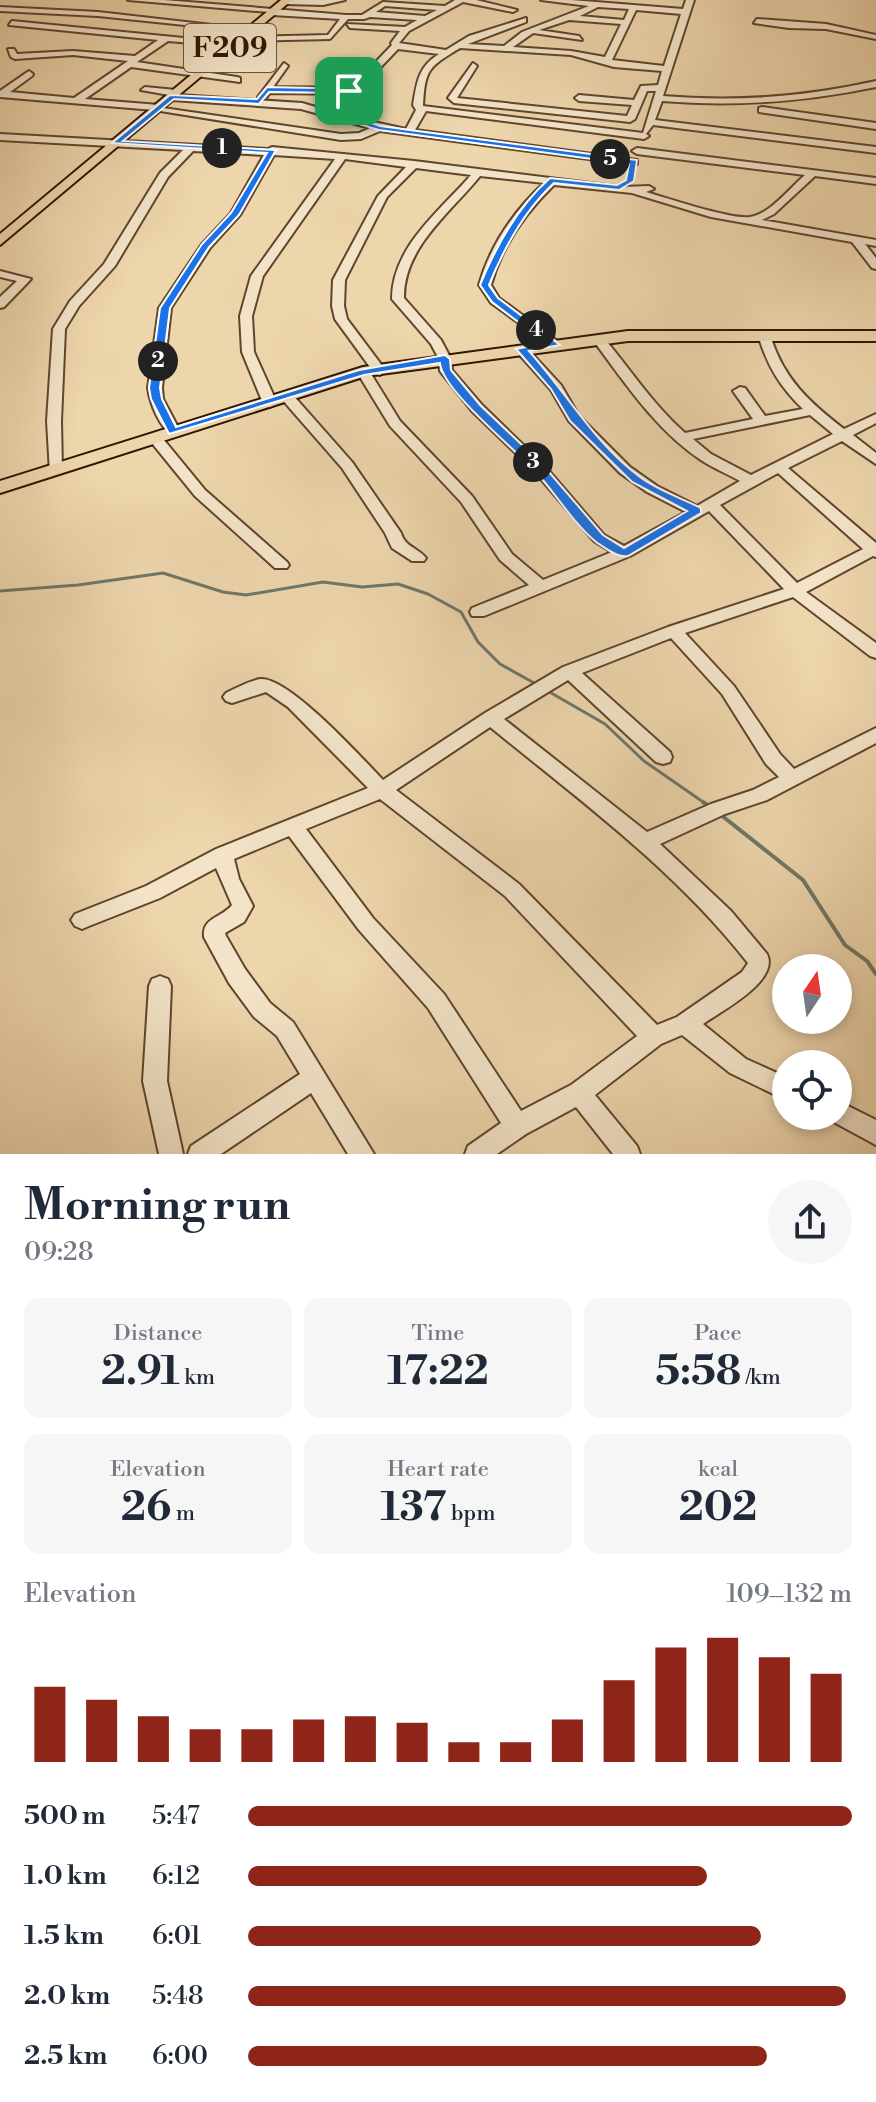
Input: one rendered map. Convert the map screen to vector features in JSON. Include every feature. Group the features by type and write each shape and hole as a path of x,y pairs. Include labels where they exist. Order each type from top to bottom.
{"main road":[{"name":"F209","path":"0,241 280,6"},
{"path":"0,487 371,372 445,359 628,336 876,336"}],"street":[{"path":"132,0 280,6 341,0"},
{"path":"545,0 685,12"},
{"path":"621,189 638,176 644,136 662,93 690,0"},
{"path":"425,1 513,10"},
{"path":"398,46 395,43 403,32 457,3"},
{"path":"12,23 165,39 237,42 333,36 341,24 383,4 457,3"},
{"path":"506,49 516,38 597,4"},
{"path":"280,6 341,24 403,32"},
{"path":"607,61 634,7"},
{"path":"0,9 98,14 252,30"},
{"path":"367,13 436,13"},
{"path":"367,13 424,18"},
{"path":"367,13 415,24"},
{"path":"75,28 98,14"},
{"path":"568,18 624,22"},
{"path":"421,110 418,105 423,74 429,64 472,38 523,20"},
{"path":"757,21 807,28 821,26 855,36 876,37"},
{"path":"766,26 808,36"},
{"path":"41,39 60,27"},
{"path":"534,31 579,38"},
{"path":"88,48 110,33"},
{"path":"77,100 165,39"},
{"path":"845,40 876,44"},
{"path":"398,46 447,53"},
{"path":"349,120 373,70 398,46"},
{"path":"460,46 571,53 614,64 669,69"},
{"path":"11,51 15,57 29,58 73,53 237,80"},
{"path":"259,102 284,66"},
{"path":"473,66 452,98 454,100 625,119 632,118 633,103"},
{"path":"330,67 373,70"},
{"path":"1,94 29,74"},
{"path":"768,107 876,84"},
{"path":"559,108 609,113 620,111 633,103 646,87 662,93 725,104 768,107 876,126"},
{"path":"145,90 302,106 379,128 638,176 813,173 876,181"},
{"path":"267,90 363,91"},
{"path":"1,94 159,109 341,137 361,136 379,128"},
{"path":"41,113 53,98"},
{"path":"579,98 633,103"},
{"path":"409,132 421,110"},
{"path":"421,110 644,136"},
{"path":"650,122 876,150"},
{"path":"0,137 272,150 553,180 621,189 751,221 876,243"},
{"path":"55,470 59,329 74,304 109,266 164,175 191,147"},
{"path":"173,431 156,399 155,388 165,308 206,246 235,215 272,150"},
{"path":"270,403 257,377 246,340 246,316 257,276 342,156"},
{"path":"414,164 383,196 339,280 337,292 341,319 395,423 467,499 506,557 540,586"},
{"path":"478,172 416,241 396,291 398,299 427,329 445,359 446,371 477,408 539,468 599,538 624,553"},
{"path":"751,221 770,212 813,173"},
{"path":"638,176 662,199"},
{"path":"638,176 676,203"},
{"path":"553,180 538,193 498,252 485,285 495,300 555,345"},
{"path":"856,240 876,266"},
{"path":"0,274 25,279 0,304"},
{"path":"765,338 776,368 811,411 876,460"},
{"path":"599,340 625,371 641,397 684,437 706,457 751,481"},
{"path":"521,349 556,388 574,418 625,470 652,489 704,507 795,591 876,652"},
{"path":"740,391 762,422"},
{"path":"287,397 347,465 393,533 397,545 418,558"},
{"path":"684,437 811,411"},
{"path":"478,612 624,553 751,481 876,418"},
{"path":"154,437 200,493 281,565"},
{"path":"82,920 153,892 223,855 382,790 569,671 674,631 795,591 875,550 779,467"},
{"path":"674,631 728,690 773,759 792,778"},
{"path":"569,671 663,757"},
{"path":"232,697 262,685 278,691 382,790 512,890 653,1037"},
{"path":"477,1154 517,1126 579,1093 653,1037 685,1024 750,979 758,969 759,961 724,917 645,842 491,718"},
{"path":"645,842 712,811 760,795 876,735"},
{"path":"293,826 366,924 436,1001 517,1126"},
{"path":"223,855 229,879 243,906 237,916 214,929 215,937 237,976 262,1010 285,1029 362,1154"},
{"path":"160,986 155,1081 171,1154"},
{"path":"685,1024 738,1066 772,1082"},
{"path":"200,1154 314,1078"},
{"path":"579,1093 628,1154"},
{"path":"852,1120 876,1133"}],"waterway":[{"path":"0,591 78,585 163,573 223,592 246,595 323,582 362,587 398,584 428,594 461,612 478,642 500,664 536,684"},
{"path":"546,690 605,724 644,761 706,804"},
{"path":"721,815 803,880 845,945 867,961 876,974"}],"route":[{"path":"267,90 349,91 363,91 349,120 379,128 634,162 630,181 619,187 553,180 524,211 492,263 485,285 495,300 555,345 521,349 556,388 574,418 636,479 696,511 624,553 599,538 539,468 477,408 446,371 443,364 445,359 363,372 173,431 156,399 155,388 165,308 206,246 235,215 272,150 116,143 172,97 259,102 267,90"}]}
